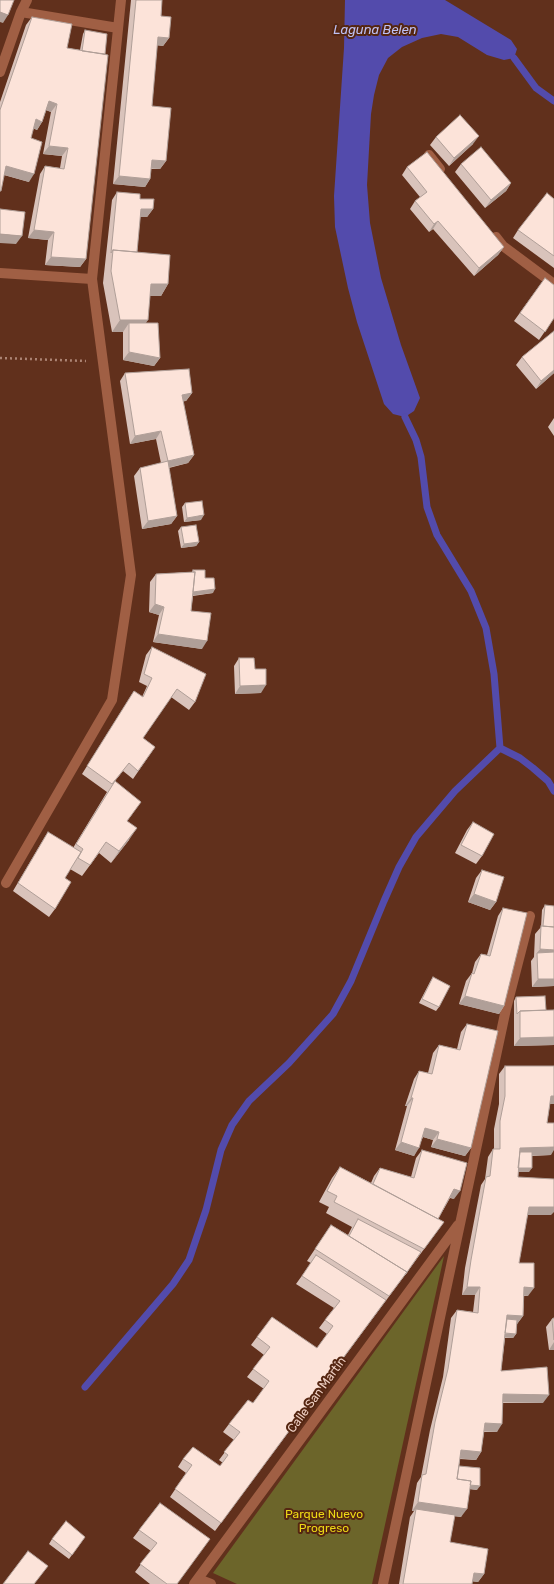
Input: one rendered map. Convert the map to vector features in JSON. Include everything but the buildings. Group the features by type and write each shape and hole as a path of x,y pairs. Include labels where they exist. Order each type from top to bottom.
{"street":[{"path":"0,72 21,12 27,0"},
{"path":"6,883 112,700 132,575 92,279 121,0"},
{"path":"21,12 118,28"},
{"path":"429,155 449,179"},
{"path":"488,228 503,246 554,284"},
{"path":"0,274 92,279"},
{"path":"383,1584 506,1009 530,916"},
{"name":"Calle San Martín","path":"196,1581 460,1222"},
{"path":"196,1581 211,1584"}],"path":[{"path":"0,358 103,362"}],"green space":[{"name":"Parque Nuevo Progreso","path":"444,1256 372,1584 237,1584 213,1573"}],"water":[{"name":"Laguna Belen","path":"345,0 445,0 511,40 517,49 514,58 504,60 487,55 458,37 441,34 422,38 402,47 388,58 379,75 371,114 367,185 370,223 381,278 401,345 420,398 414,411 405,417 393,414 384,404 357,322 335,227 334,196 344,48"}],"waterway":[{"path":"514,58 536,88 554,101"},
{"path":"85,1387 173,1284 189,1260 206,1210 221,1150 232,1125 249,1101 289,1063 333,1014 351,981 399,867 416,837 455,791 500,748 494,674 486,628 471,591 437,535 427,507 421,457 416,440 405,417"},
{"path":"500,748 520,758 533,768 548,781 554,791"}]}
